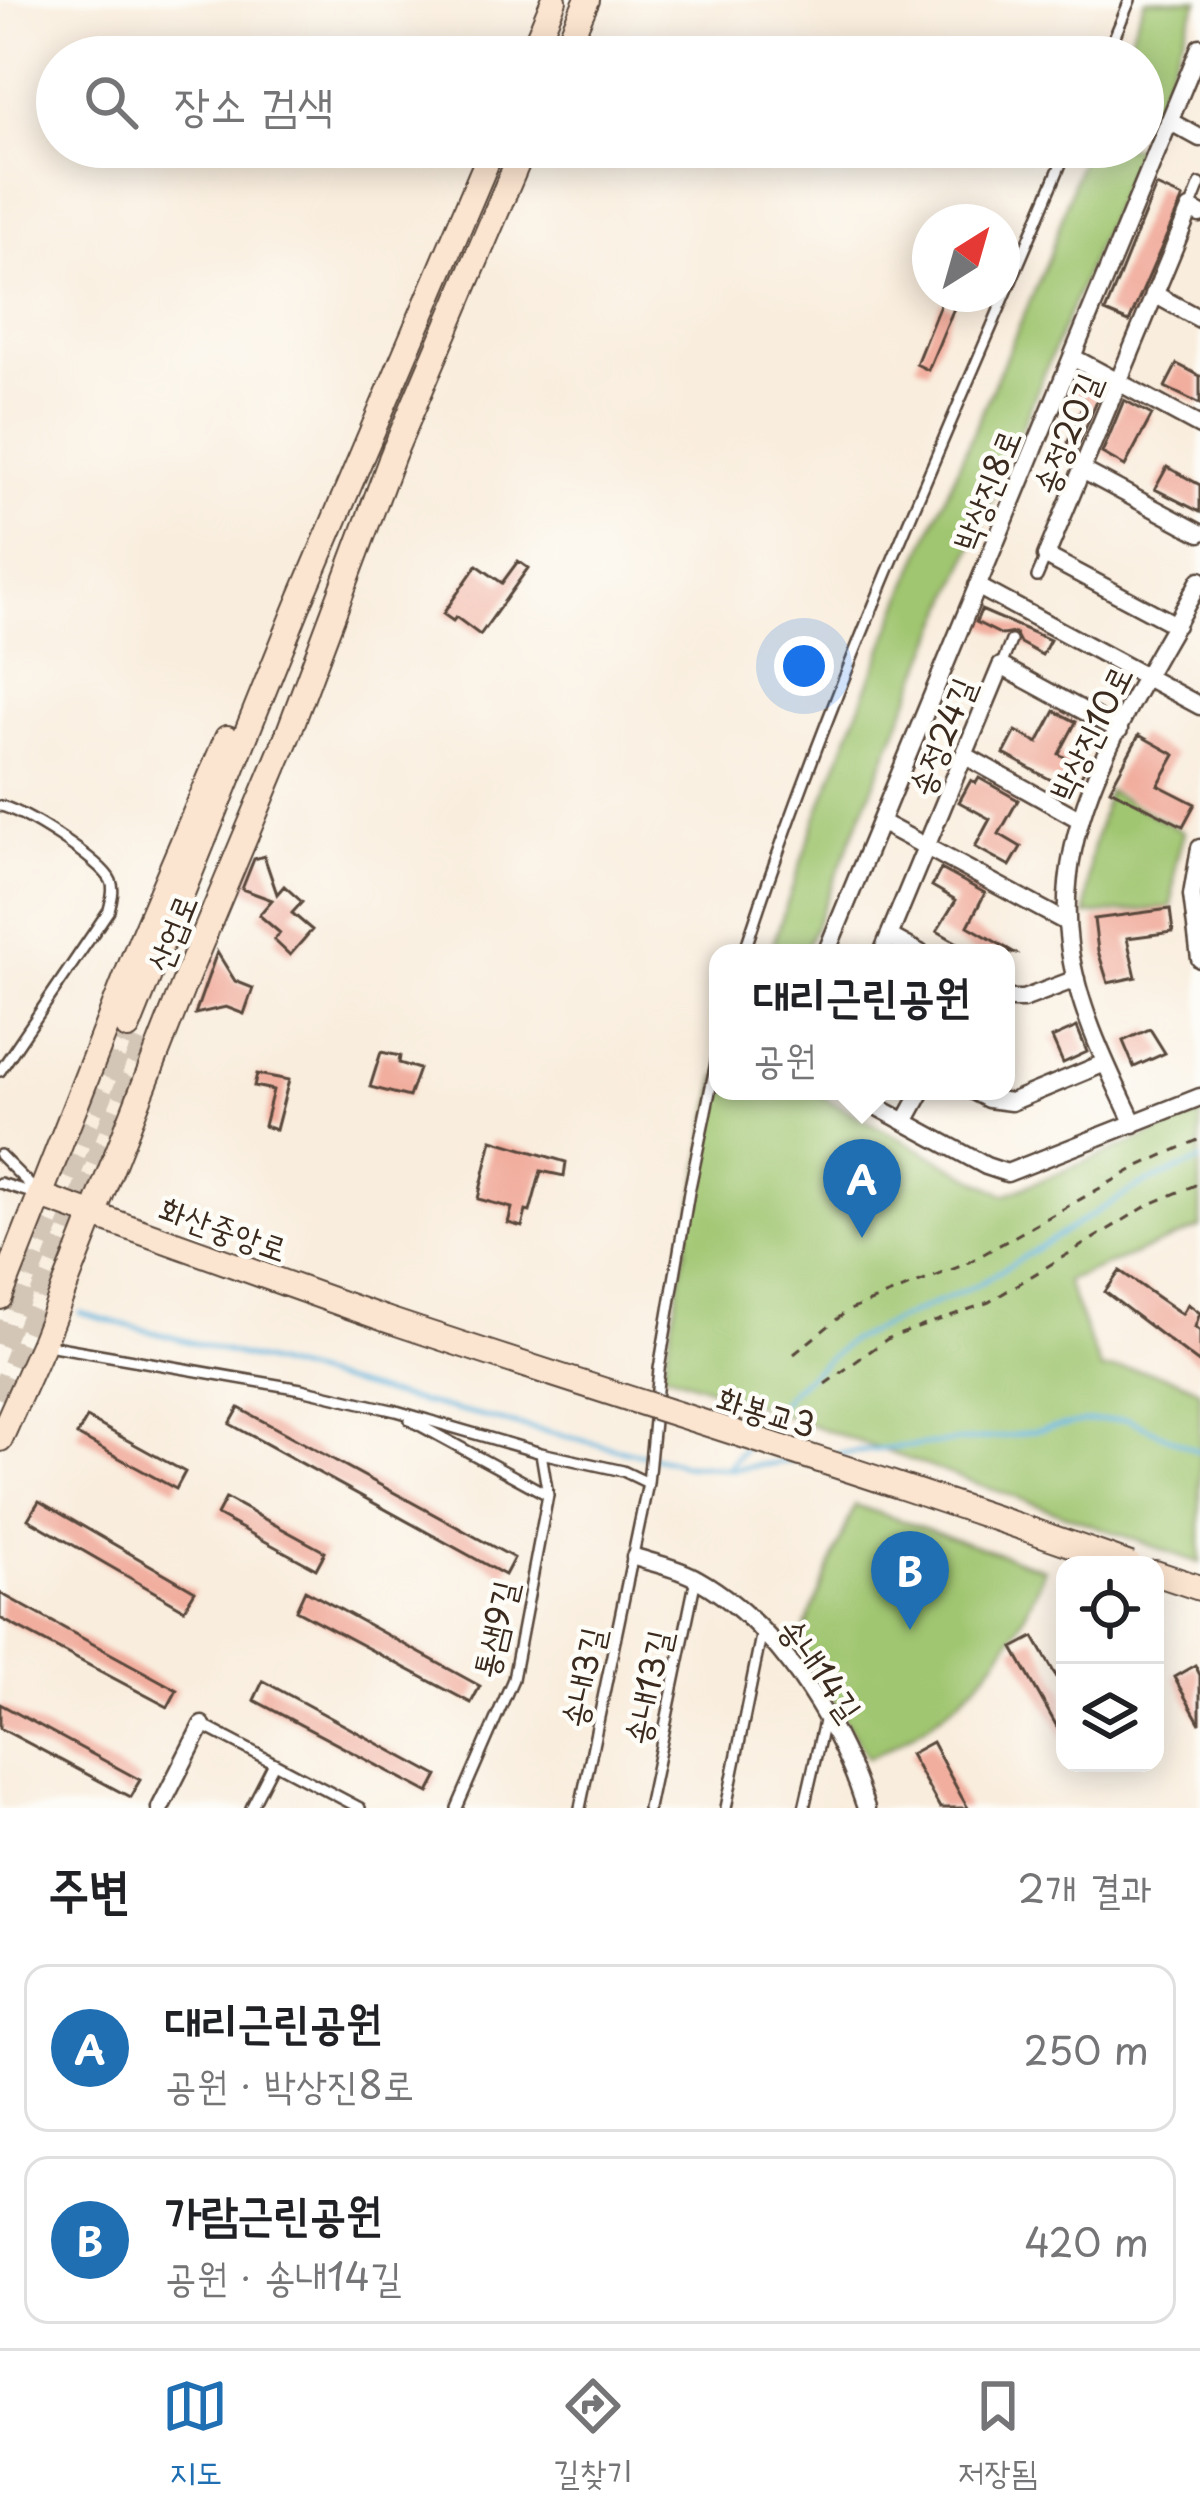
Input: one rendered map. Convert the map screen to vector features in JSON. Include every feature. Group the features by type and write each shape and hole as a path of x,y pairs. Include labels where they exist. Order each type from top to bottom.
{"main road":[{"path":"539,36 554,0"},
{"path":"571,36 586,0"},
{"name":"산업로","path":"484,168 370,438 138,1032 515,168"},
{"name":"산업로","path":"0,1297 188,827 271,641 370,438"},
{"name":"산업로","path":"0,1439 287,737 395,448"},
{"name":"화산중앙로","path":"40,1196 385,1319"},
{"name":"화봉교3","path":"385,1319 734,1435 919,1490 1105,1556"},
{"path":"1164,1577 1200,1588"}],"street":[{"name":"박상진8로","path":"1164,134 1200,47"},
{"path":"1169,122 1200,138"},
{"name":"박상진8로","path":"830,944 1150,168"},
{"name":"송정20길","path":"1046,556 1154,294 1195,212"},
{"path":"1154,294 1200,319"},
{"path":"1072,357 1200,426"},
{"path":"1082,470 1200,533"},
{"path":"1046,556 1176,626"},
{"name":"박상진10로","path":"1134,1124 1105,1063 1076,979 1066,922 1069,875 1079,818 1119,730 1200,580"},
{"path":"977,586 1200,706"},
{"name":"송정24길","path":"886,944 1001,666 1119,730"},
{"path":"964,755 1079,818"},
{"path":"880,822 1066,922"},
{"path":"1200,848 1192,895 1200,959"},
{"path":"1015,999 1076,979"},
{"path":"996,1100 1011,1102 1105,1063"},
{"path":"865,1100 1007,1173 1200,1097"},
{"path":"905,1122 917,1100"},
{"name":"송내14길","path":"635,1558 696,1578 762,1630 786,1657 825,1717 856,1776 866,1808"},
{"path":"160,1808 202,1725"}],"lane":[{"path":"1115,36 1130,0"},
{"path":"747,944 847,677 1059,168"},
{"path":"1195,212 1200,184"},
{"path":"1037,577 1046,556"},
{"path":"1001,666 1011,641"},
{"path":"0,806 19,810 97,866 111,880 113,896 109,910 0,1071"},
{"name":"송내3길","path":"580,1808 635,1558 653,1448 659,1369 709,1099"},
{"path":"0,1155 40,1196"},
{"path":"0,1184 40,1196"},
{"path":"42,1345 301,1389 394,1410 541,1453 623,1471 648,1483"},
{"path":"394,1410 548,1495"},
{"name":"통샘9길","path":"457,1808 513,1679 548,1495 541,1453"},
{"name":"송내13길","path":"648,1808 696,1578"},
{"path":"726,1808 762,1630"},
{"path":"804,1808 825,1717"},
{"path":"202,1725 360,1808"},
{"path":"251,1808 274,1762"}],"path":[{"path":"794,1354 823,1327 859,1304 966,1264 1139,1166 1200,1139"},
{"path":"825,1384 887,1339 1003,1295 1150,1204 1200,1183"}],"green space":[{"path":"1145,0 1198,0 1164,83 1164,36 1130,36"},
{"path":"1078,168 1129,168 808,944 773,944 818,813 914,569 1049,257"},
{"path":"1108,791 1184,832 1172,907 1086,915 1090,858"},
{"path":"713,1100 828,1100 1005,1195 1200,1115 1200,1228 1066,1281 1101,1370 1152,1373 1200,1390 1200,1563 663,1372"},
{"path":"855,1505 1044,1569 1015,1632 976,1683 928,1724 868,1758 805,1655 803,1633"}],"building":[{"path":"1156,186 1183,198 1129,322 1105,312"},
{"path":"937,312 952,312 928,370 916,364"},
{"path":"1177,364 1200,376 1200,404 1165,387"},
{"path":"1078,375 1099,386 1100,393 1076,451 1066,447 1085,400 1071,394"},
{"path":"1124,400 1152,415 1125,466 1102,453"},
{"path":"1167,467 1200,485 1200,512 1155,489"},
{"path":"518,561 528,568 480,635 456,617 453,621 443,614 477,565 502,583"},
{"path":"981,610 1050,640 1042,655 1020,643 1015,633 1002,635 976,622"},
{"path":"1055,711 1076,722 1059,754 1085,769 1079,779 1068,773 1062,786 1004,754 1016,731 1038,743"},
{"path":"1139,735 1175,755 1158,785 1195,804 1183,826 1110,789"},
{"path":"979,778 1018,800 999,834 1021,847 1010,866 975,847 990,819 959,802 971,780 976,783"},
{"path":"264,856 277,894 284,886 302,902 292,913 312,930 290,955 274,940 280,933 259,915 272,900 242,889 254,859"},
{"path":"941,869 985,893 968,926 999,944 959,944 937,931 956,900 932,886"},
{"path":"1170,909 1173,932 1127,938 1136,977 1108,983 1094,919"},
{"path":"217,952 235,981 253,988 244,1014 226,1007 195,1014"},
{"path":"1077,1027 1087,1052 1063,1063 1052,1038"},
{"path":"1150,1029 1165,1053 1134,1067 1123,1041"},
{"path":"381,1052 400,1056 399,1063 419,1069 409,1097 370,1087"},
{"path":"257,1074 289,1080 276,1130 264,1126 273,1090 254,1086"},
{"path":"492,1140 566,1162 564,1176 541,1171 522,1227 508,1223 512,1208 478,1199"},
{"path":"1120,1271 1182,1314 1188,1304 1200,1313 1195,1327 1200,1331 1200,1364 1105,1292"},
{"path":"239,1408 514,1558 505,1575 230,1424"},
{"path":"87,1418 185,1472 176,1489 77,1435"},
{"path":"226,1498 325,1552 316,1569 217,1515"},
{"path":"39,1501 195,1591 184,1609 28,1519"},
{"path":"305,1590 480,1686 471,1703 296,1610"},
{"path":"0,1593 177,1690 168,1707 0,1618"},
{"path":"1034,1637 1056,1676 1056,1725 1013,1648"},
{"path":"1195,1665 1200,1675 1200,1724 1174,1677"},
{"path":"263,1681 438,1776 429,1793 254,1700"},
{"path":"0,1704 140,1780 130,1797 0,1728"},
{"path":"932,1742 968,1808 940,1808 910,1754"}],"waterway":[{"path":"759,1430 792,1390 849,1341 979,1284 1141,1185 1200,1161"},
{"path":"80,1313 387,1394 686,1465 733,1469 791,1461"},
{"path":"837,1454 1128,1419 1200,1452"},
{"path":"729,1467 744,1448"}],"tunnel":[{"path":"0,1345 128,1027"},
{"path":"0,1399 147,1036"}],"place":[{"name":"대리근린공원","path":"862,1238"},
{"name":"가람근린공원","path":"910,1630"}]}
